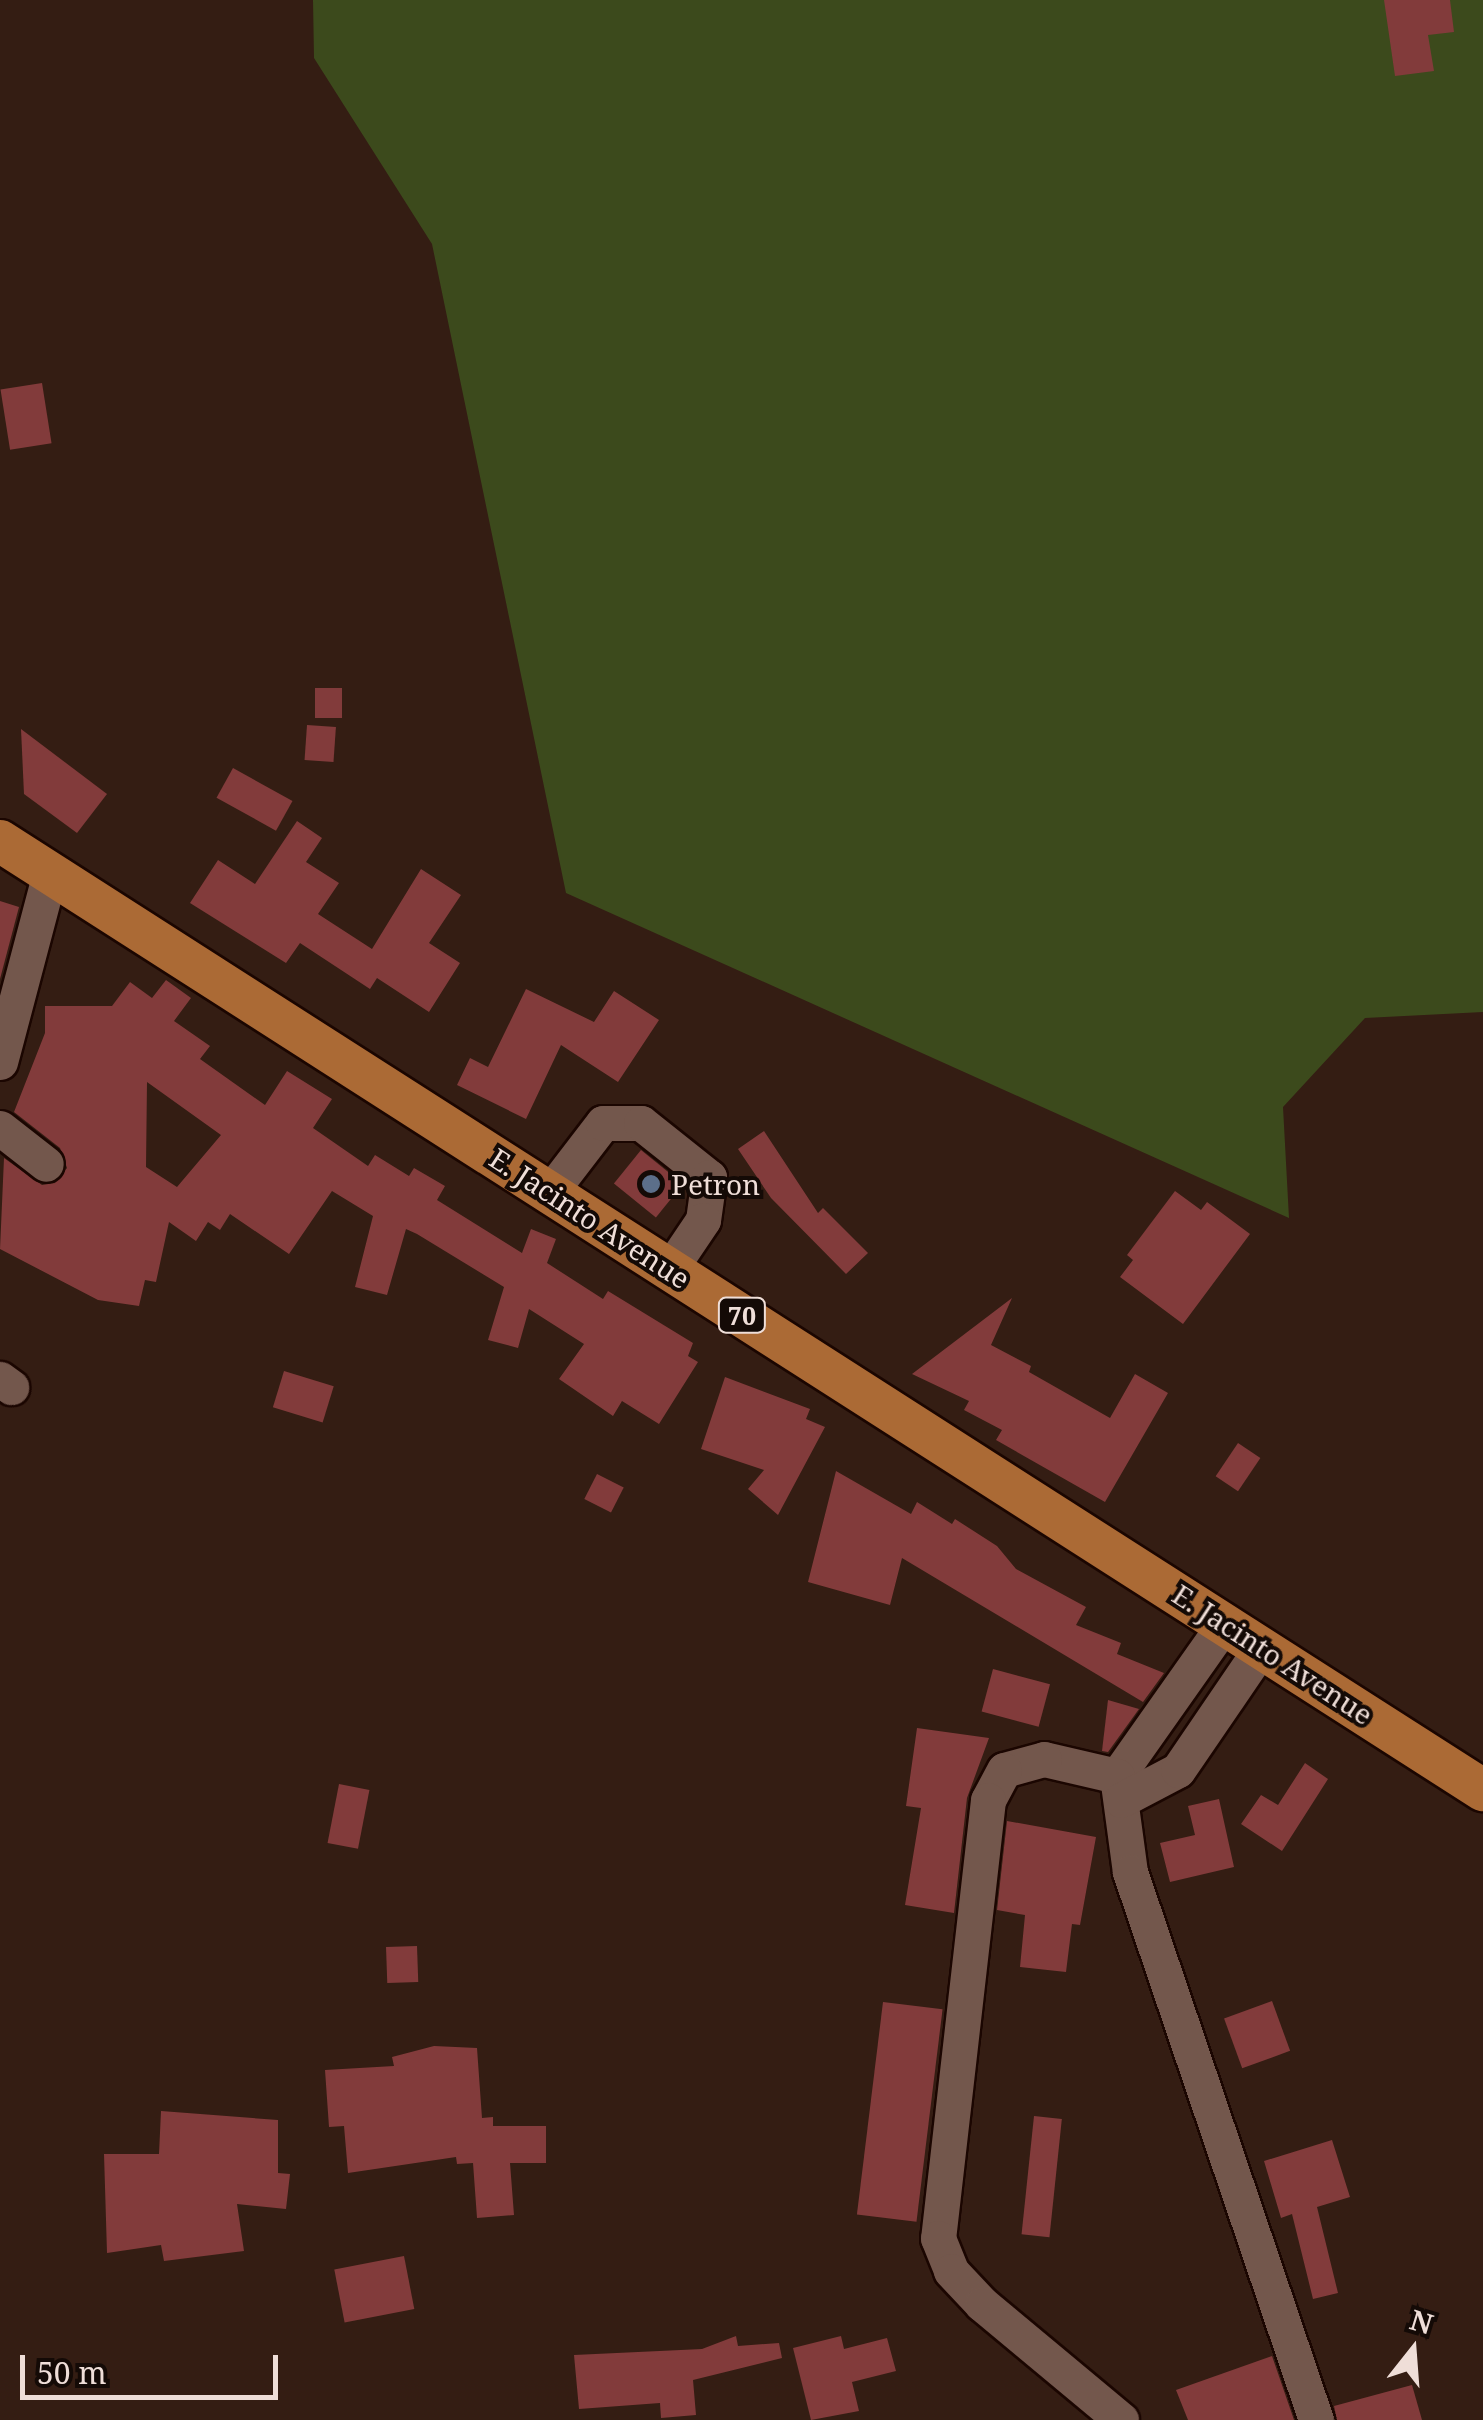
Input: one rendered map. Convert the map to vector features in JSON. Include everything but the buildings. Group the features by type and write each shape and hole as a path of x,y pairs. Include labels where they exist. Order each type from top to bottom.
{"main road":[{"name":"E. Jacinto Avenue","path":"0,841 1483,1790"}],"street":[{"path":"0,1062 50,873"},
{"path":"550,1192 603,1122 641,1124 709,1176 703,1220 670,1269"},
{"path":"0,1128 46,1164"},
{"path":"1224,1623 1119,1788 1130,1872 1316,2420"},
{"path":"1121,2420 982,2304 951,2271 938,2238 988,1800 1004,1770 1044,1760 1119,1788 1178,1770 1262,1647"}],"green space":[{"path":"313,0 1483,0 1483,1012 1365,1018 1283,1107 1289,1218 566,893 432,244 314,58"}],"place":[{"name":"Petron","path":"651,1184"}]}
